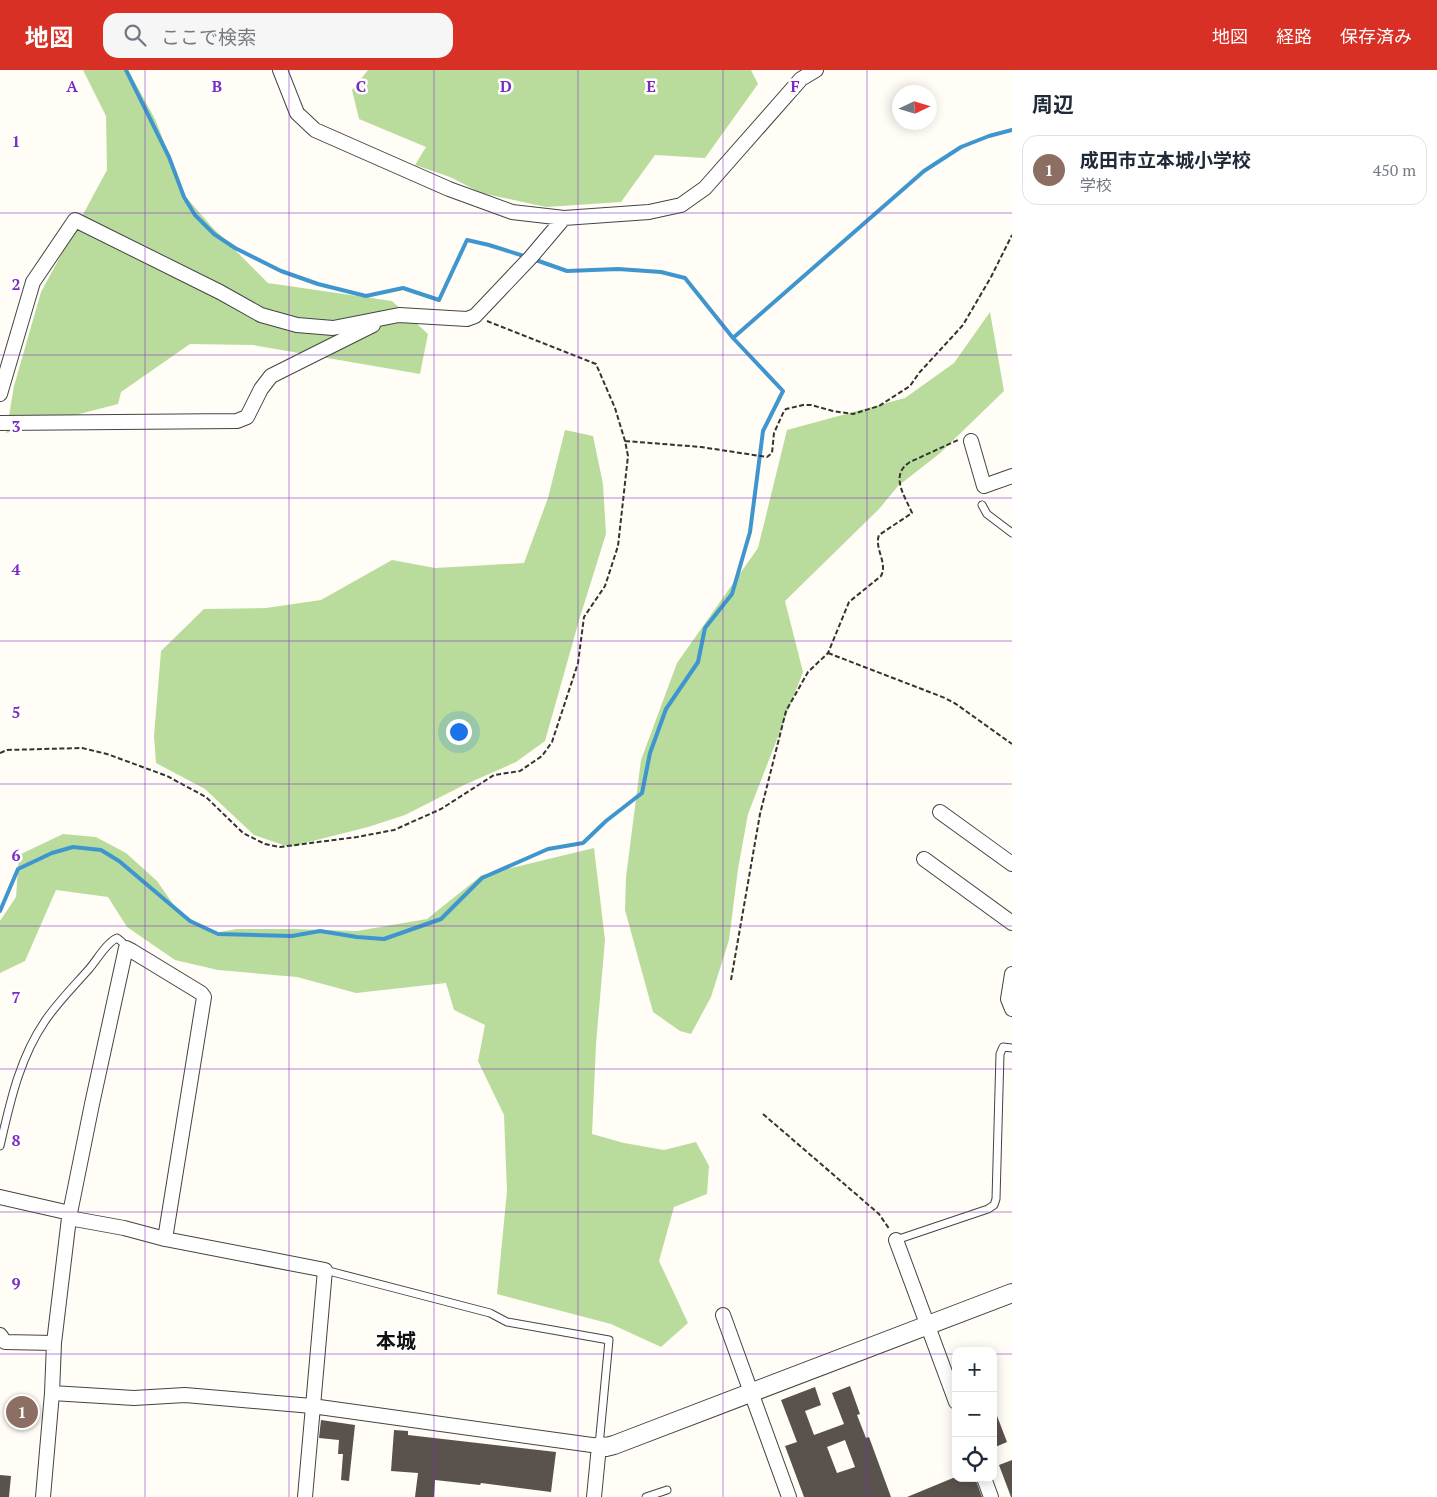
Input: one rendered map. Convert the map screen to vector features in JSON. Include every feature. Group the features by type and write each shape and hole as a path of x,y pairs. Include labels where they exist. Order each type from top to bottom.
{"street":[{"path":"280,70 297,113 315,130 449,189 512,212 564,218 649,212 681,205 705,188 796,84 816,70"},
{"path":"0,394 33,282 75,220 220,292 261,315 297,325 333,328 399,315 467,319 475,316 531,257 564,218"},
{"path":"0,423 237,421 247,417 261,389 271,376 390,317"},
{"path":"971,441 984,486 1012,476"},
{"path":"940,812 1012,864"},
{"path":"924,859 1012,923"},
{"path":"43,1497 52,1393 54,1343 69,1215 126,948 201,993 204,997 165,1239"},
{"path":"1012,974 1008,1000 1012,1009"},
{"path":"0,1197 165,1239 325,1270 305,1497"},
{"path":"896,1240 952,1392"},
{"path":"52,1393 134,1398 185,1395 312,1406 606,1447 1012,1293"},
{"path":"723,1315 789,1497"},
{"path":"0,1335 5,1342 54,1343"},
{"path":"594,1497 599,1446"},
{"path":"985,1482 991,1497"}],"lane":[{"path":"982,505 986,514 1012,532"},
{"path":"0,1146 14,1086 23,1062 44,1022 99,958 111,941 117,938 126,948"},
{"path":"896,1240 988,1209 994,1205 1000,1054 1003,1047 1012,1048"},
{"path":"325,1270 490,1313 506,1322 609,1340 599,1446"},
{"path":"646,1497 667,1490"}],"path":[{"path":"625,441 701,447 767,457 772,452 774,433 786,409 803,404 853,414 880,406 910,386 919,373 963,325 991,277 1012,235"},
{"path":"0,753 7,750 82,748 107,754 168,776 206,797 243,832 265,844 280,847 394,830 442,809 494,775 520,771 542,756 552,742 578,663 584,617 605,586 618,546 628,456 615,408 596,364 475,316"},
{"path":"731,980 760,814 786,711 808,672 828,653 849,602 881,576 884,566 877,539 878,535 912,513 898,480 901,470 910,462 962,438 967,437 971,441"},
{"path":"828,653 945,698 1012,744"},
{"path":"763,1114 879,1214 896,1240"}],"green space":[{"path":"83,70 128,70 155,119 185,196 212,227 268,283 392,301 428,334 420,374 253,345 190,344 121,392 118,404 6,433 14,386 41,292 107,170 106,116"},
{"path":"368,70 751,70 758,84 705,158 655,155 621,202 546,207 481,193 450,177 415,165 426,147 359,119 352,90"},
{"path":"990,312 1004,391 939,454 898,486 879,509 785,601 803,672 748,814 738,869 729,940 711,997 691,1034 680,1031 653,1012 625,910 626,877 641,760 677,663 758,548 787,430 905,398 954,363"},
{"path":"565,430 593,436 603,484 606,534 545,741 516,762 464,785 405,815 368,827 289,847 254,835 205,789 156,763 154,736 161,651 204,609 266,608 321,600 392,560 435,568 524,563 548,498"},
{"path":"63,834 96,837 126,853 157,881 178,911 213,933 237,929 357,931 427,919 482,875 594,848 605,940 596,1044 592,1134 624,1143 664,1150 696,1142 709,1166 707,1194 674,1207 659,1261 688,1323 661,1347 611,1324 497,1294 507,1191 504,1115 478,1061 485,1025 454,1010 446,983 356,993 297,977 218,970 175,960 127,927 108,897 56,890 25,961 0,973 0,921 16,897 19,855"}],"building":[{"path":"850,1386 860,1414 857,1415 866,1438 869,1437 891,1497 804,1497 785,1446 797,1442 781,1400 815,1387 821,1405 805,1411 814,1435 844,1424 832,1393","holes":["845,1440 855,1467 837,1473 827,1447"]},
{"path":"997,1416 1007,1442 997,1446"},
{"path":"321,1420 355,1425 349,1481 341,1480 343,1454 338,1454 339,1440 319,1438"},
{"path":"394,1430 408,1431 408,1435 556,1452 551,1492 481,1483 480,1485 435,1480 434,1497 415,1497 418,1473 391,1471"},
{"path":"1012,1460 1012,1497 1011,1497 999,1465"},
{"path":"0,1475 11,1476 9,1497 0,1497"},
{"path":"952,1478 952,1482 976,1482 982,1497 907,1497"}],"waterway":[{"path":"126,70 169,157 184,197 195,215 214,234 235,248 281,271 318,284 366,296 403,288 439,300 467,240 527,257"},
{"path":"733,338 924,171 961,147 989,136 1012,130"},
{"path":"0,911 18,869 52,853 73,847 101,850 119,861 190,921 218,934 292,936 320,931 384,939 441,919 482,878 548,849 583,843 606,821 642,793 650,753 666,709 698,662 705,628 732,594 750,532 763,431 783,391 733,338 685,278 661,272 618,269 567,271 533,259"}],"place":[{"name":"成田市立本城小学校","path":"22,1412"}],"district":[{"name":"本城","path":"396,1340"}]}
